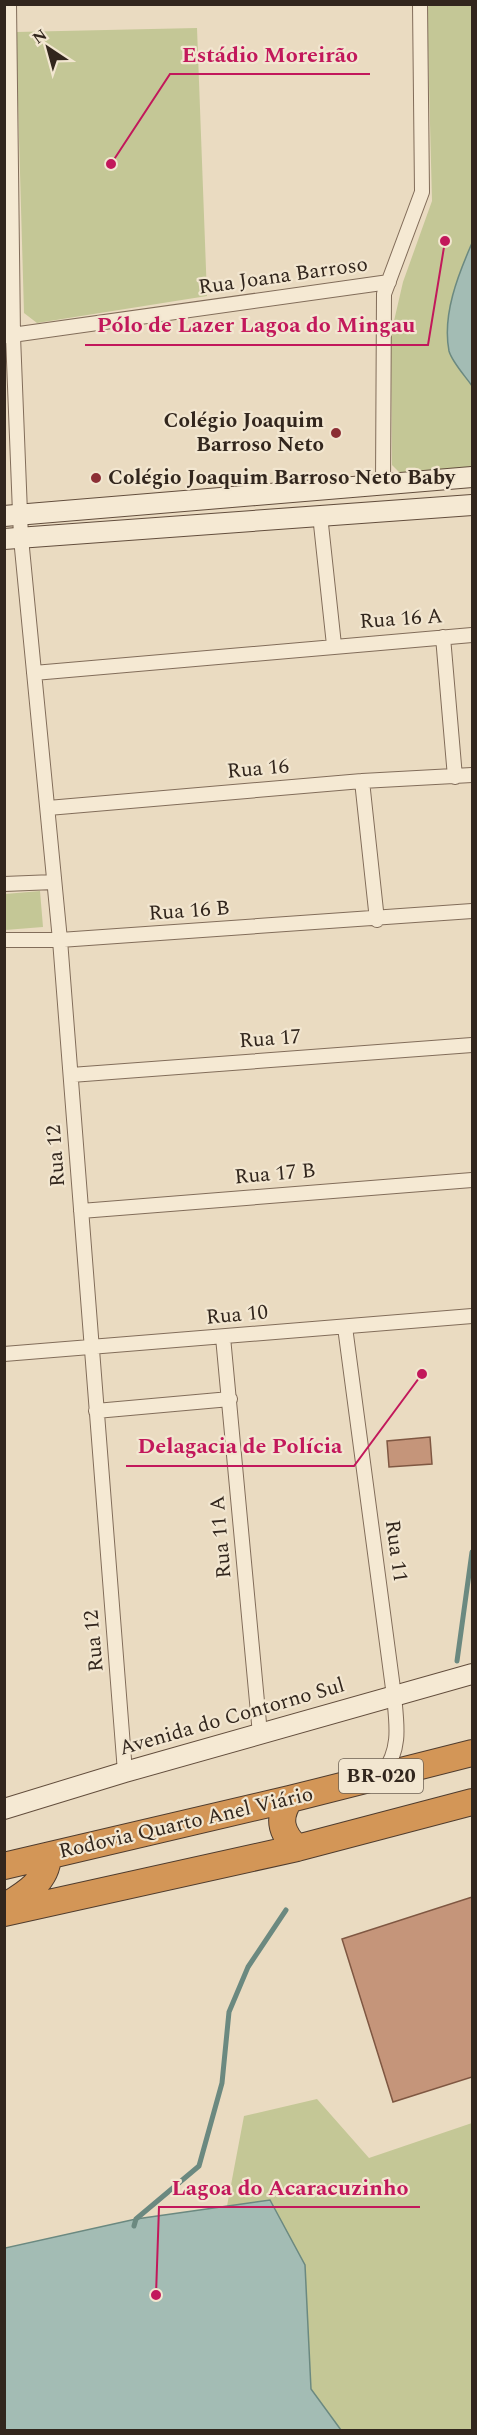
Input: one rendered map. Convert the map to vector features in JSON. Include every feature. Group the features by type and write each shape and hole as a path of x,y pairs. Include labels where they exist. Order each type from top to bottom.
{"highway":[{"name":"Rodovia Quarto Anel Viário","path":"4,1866 290,1799 472,1753"},
{"path":"290,1799 281,1812 281,1827 287,1839 297,1848"},
{"name":"BR-020","path":"4,1913 297,1848 472,1802"},
{"path":"4,1907 35,1885 48,1864 48,1856"}],"street":[{"name":"Rua 12","path":"9,4 9,336 13,538 34,673 60,940 125,1772"},
{"path":"383,483 383,306 389,282 423,192 420,4"},
{"name":"Rua Joana Barroso","path":"9,336 389,282"},
{"path":"12,516 464,477 463,506 13,538"},
{"path":"34,673 333,645 320,515"},
{"name":"Rua 16 A","path":"333,645 472,635"},
{"path":"443,637 455,777"},
{"name":"Rua 16","path":"48,808 362,781 472,776"},
{"path":"362,781 377,920"},
{"path":"4,884 54,882"},
{"name":"Rua 16 B","path":"4,940 60,940 377,920 472,911"},
{"name":"Rua 17","path":"71,1075 472,1045"},
{"name":"Rua 17 B","path":"81,1211 472,1180"},
{"name":"Rua 10","path":"4,1354 472,1316"},
{"name":"Rua 11","path":"345,1327 394,1696 398,1742 392,1760 381,1776"},
{"name":"Rua 11 A","path":"223,1337 260,1734"},
{"path":"96,1411 230,1399"},
{"name":"Avenida do Contorno Sul","path":"4,1809 125,1772 472,1674"}],"green space":[{"path":"431,5 472,5 472,468 400,473 392,465 391,334 403,282 432,201 427,7"},
{"path":"197,28 207,296 37,323 24,313 16,32"},
{"path":"40,891 43,927 5,930 5,894"},
{"path":"317,2099 369,2158 472,2123 472,2430 341,2430 311,2389 305,2265 227,2206 244,2116"}],"water":[{"path":"472,243 472,386 456,365 449,351 447,337 453,296"},
{"path":"270,2200 305,2265 311,2389 341,2430 5,2430 5,2248 136,2219"}],"building":[{"path":"430,1437 432,1464 389,1467 387,1441"},
{"path":"472,1897 472,2077 393,2102 342,1939"}],"waterway":[{"path":"457,1661 472,1552"},
{"path":"134,2226 136,2219 199,2166 222,2083 229,2012 248,1967 286,1910"}],"place":[{"name":"Estádio Moreirão","path":"111,164"},
{"name":"Pólo de Lazer Lagoa do Mingau","path":"445,241"},
{"name":"Colégio Joaquim Barroso Neto","path":"336,433"},
{"name":"Colégio Joaquim Barroso Neto Baby","path":"96,478"},
{"name":"Delagacia de Polícia","path":"422,1374"},
{"name":"Lagoa do Acaracuzinho","path":"156,2295"}]}
